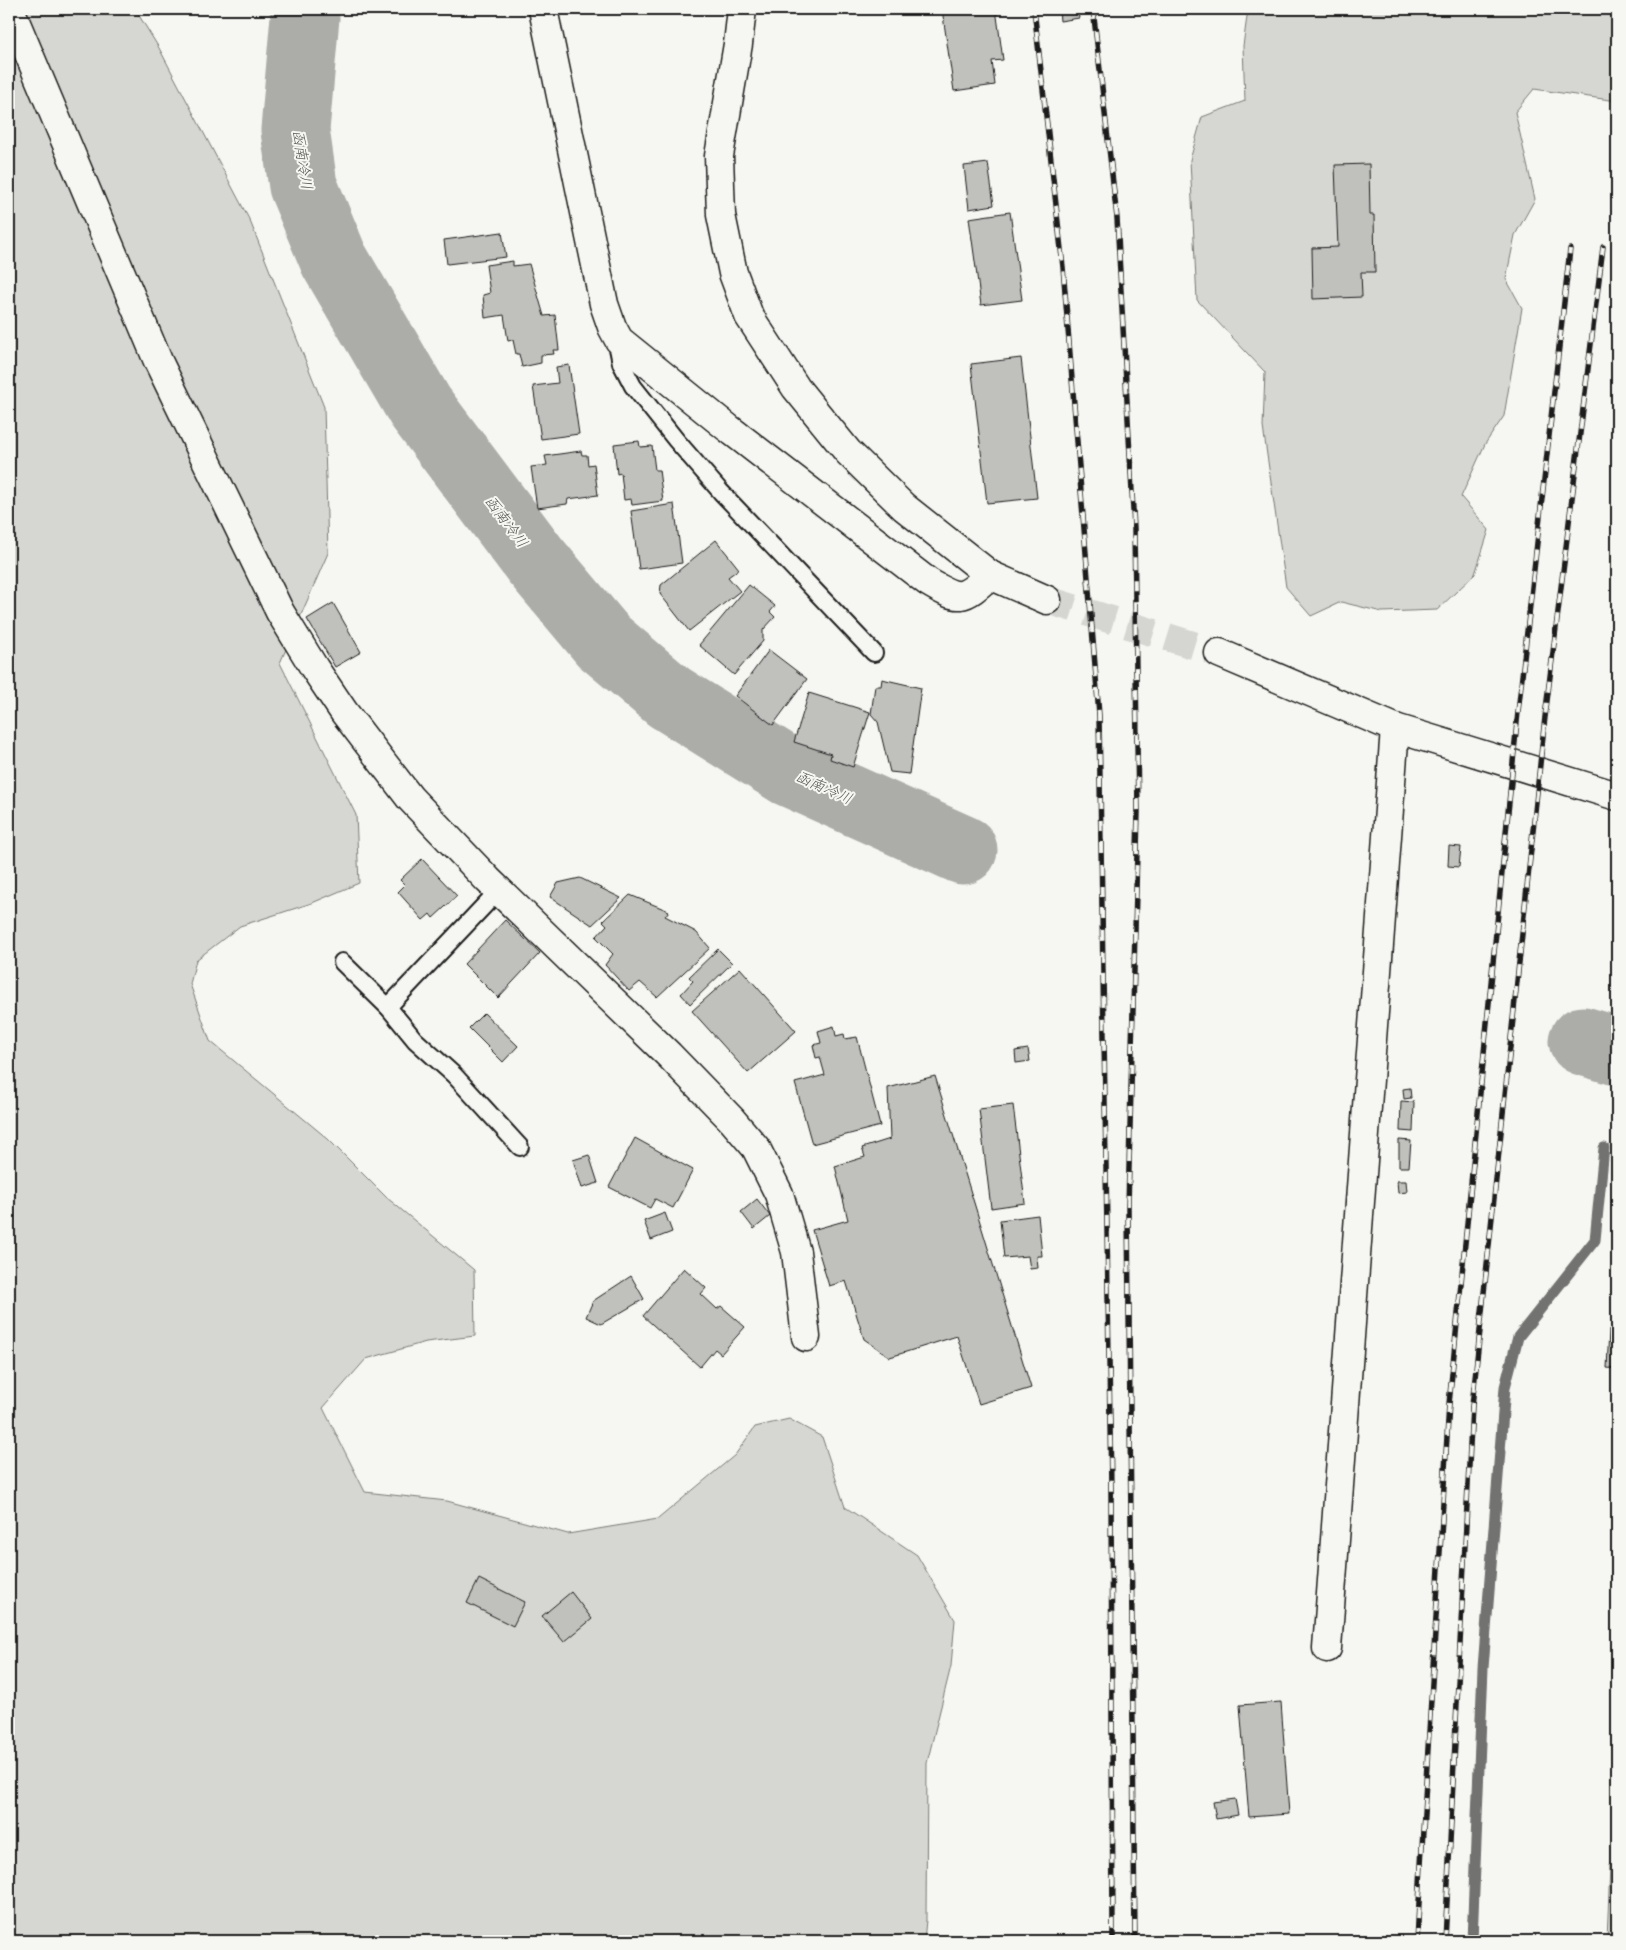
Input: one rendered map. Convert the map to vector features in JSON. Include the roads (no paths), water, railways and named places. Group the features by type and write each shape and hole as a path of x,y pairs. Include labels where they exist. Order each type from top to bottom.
{"street":[{"path":"10,9 158,361 280,612 315,670 344,712 410,798 499,890 669,1055 732,1120 756,1148 779,1194 796,1252 806,1337"},
{"path":"543,9 604,304 619,340 713,416 928,582 950,595 963,595 976,588 990,575"},
{"path":"742,9 719,156 720,215 733,273 750,316 796,388 848,452 904,507 990,575 1047,600"},
{"path":"1219,653 1395,728 1617,796"},
{"path":"1327,1648 1395,728"}],"lane":[{"path":"615,334 621,363 633,386 670,432 721,492 874,654"},
{"path":"388,1007 499,890"},
{"path":"342,962 388,1007 415,1040 454,1075 520,1147"}],"waterway":[{"name":"函南冷川","path":"304,9 305,17 295,130 303,186 334,260 420,407 535,560 603,641 669,697 789,772 963,850"},
{"name":"函南冷川","path":"1583,1041 1617,1051"},
{"path":"1613,1068 1615,1051"},
{"path":"1472,1941 1483,1668 1505,1387 1518,1337 1595,1240 1604,1148"}],"tunnel":[{"path":"1047,600 1219,653"}],"railway":[{"path":"1034,9 1063,267 1099,715 1111,1488 1113,1941"},
{"path":"1093,9 1117,218 1134,528 1138,812 1128,1207 1135,1941"},
{"path":"1445,1941 1472,1406 1545,717 1603,247"},
{"path":"1417,1941 1449,1404 1518,712 1570,249"}]}
